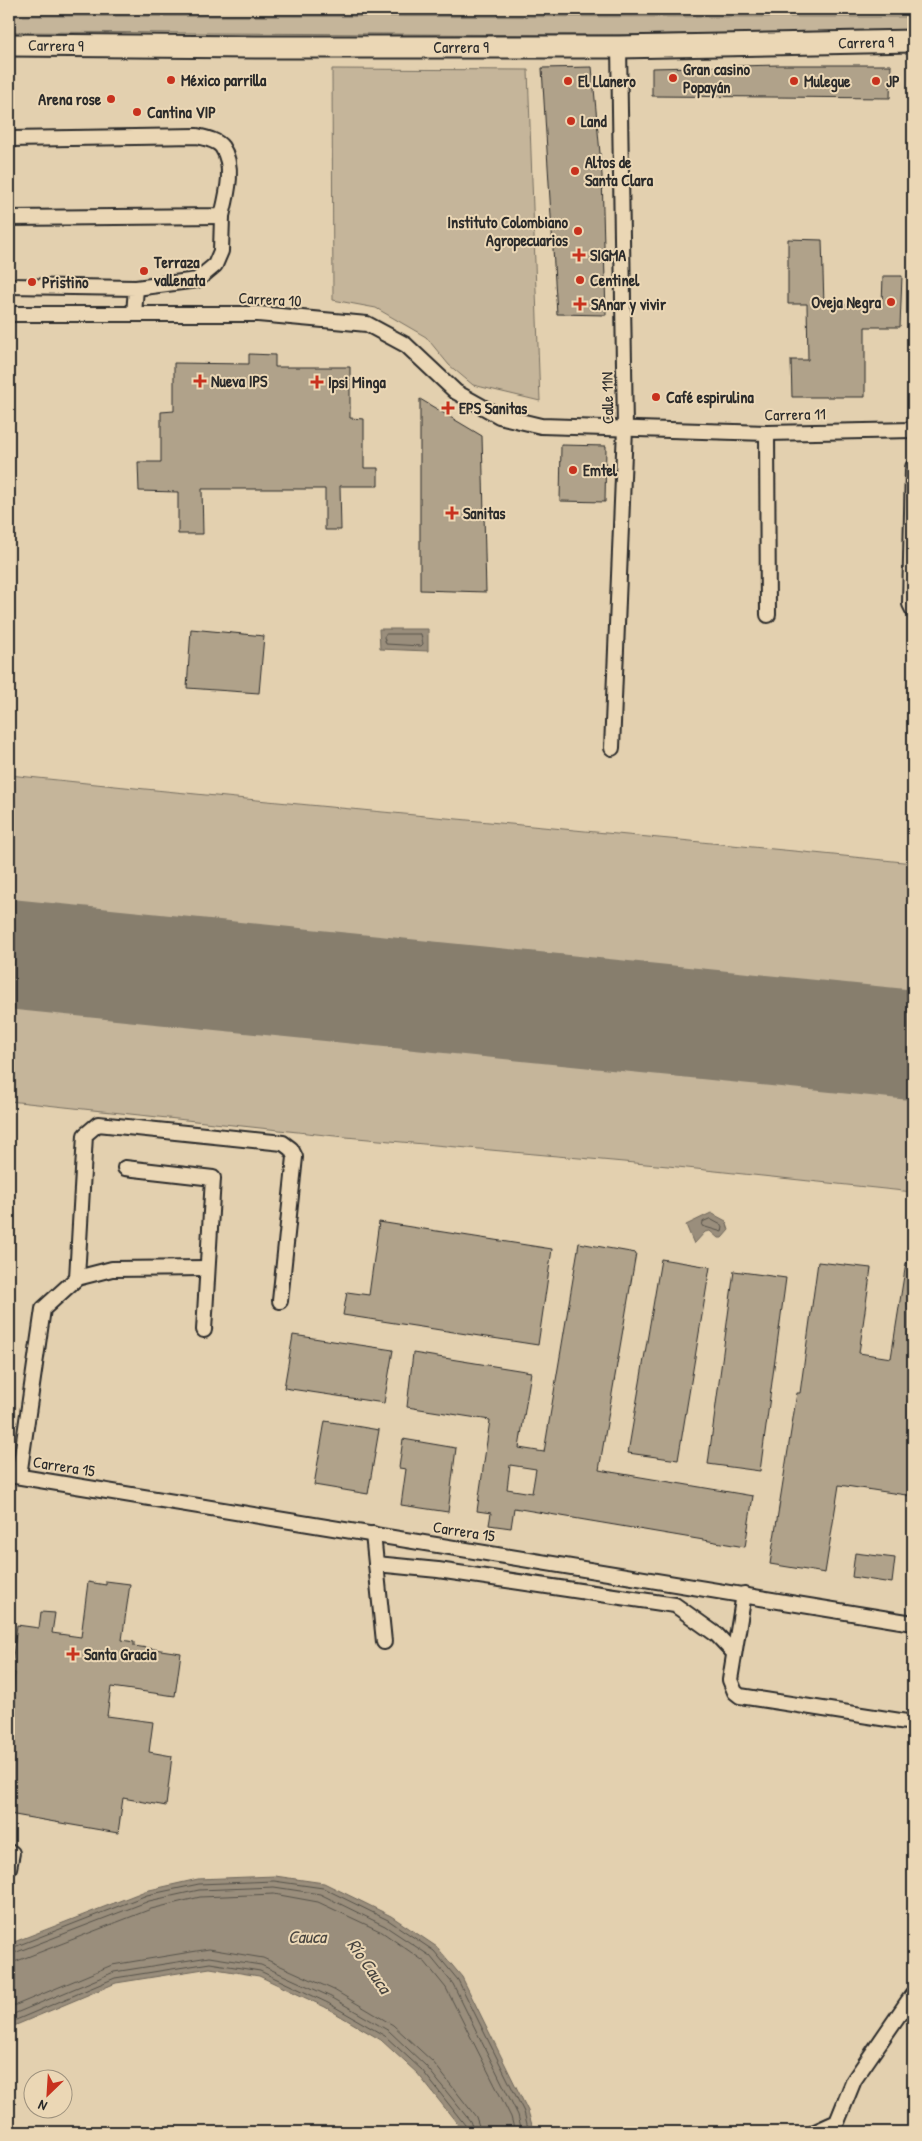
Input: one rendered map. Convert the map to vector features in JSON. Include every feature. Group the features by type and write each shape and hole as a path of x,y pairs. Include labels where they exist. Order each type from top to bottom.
{"main road":[{"name":"Carrera 9","path":"9,44 256,48 619,47 913,41"}],"street":[{"name":"Calle 11N","path":"612,748 625,428 619,47"},
{"path":"9,139 197,136 222,146 229,166 227,195 222,216 220,251 215,266 197,280 136,288 9,286"},
{"path":"9,218 222,216"},
{"path":"134,314 136,288"},
{"name":"Carrera 10","path":"9,314 258,314 366,324 406,345 456,392 499,416"},
{"name":"Carrera 11","path":"499,416 541,426 767,433 913,430"},
{"path":"767,433 768,615"},
{"path":"913,467 910,604 913,610"},
{"path":"76,1278 85,1135 91,1128 98,1124 283,1143 291,1149 295,1157 280,1301"},
{"path":"125,1168 213,1178 204,1330"},
{"path":"14,1475 43,1309 76,1278 112,1269 207,1268"},
{"name":"Carrera 15","path":"14,1475 913,1623"},
{"path":"373,1534 384,1642"},
{"path":"376,1564 438,1570 675,1605 717,1635 734,1653"},
{"path":"744,1594 730,1680 735,1692 740,1696 913,1723"},
{"path":"9,1868 12,1853"},
{"path":"815,2132 837,2122 854,2080 913,1994"}],"shaded area":[{"path":"9,16 913,17 913,32 592,35 9,32"},
{"path":"332,69 528,70 540,401 473,385 449,365 426,337 376,308 333,300"},
{"path":"9,775 913,863 913,995 9,908"},
{"path":"9,995 913,1084 913,1192 668,1166 335,1136 9,1101"}],"water":[{"path":"379,629 428,629 428,651 380,649"},
{"path":"711,1213 726,1221 729,1230 722,1238 718,1238 710,1231 705,1232 694,1244 686,1225"},
{"name":"Cauca","path":"275,1876 324,1883 391,1916 437,1947 462,1977 528,2111 534,2132 464,2132 418,2074 381,2040 325,2007 259,1976 210,1968 116,1983 9,2028 9,1944 145,1891 198,1879"}],"building":[{"path":"891,65 890,98 652,96 652,68"},
{"path":"592,67 602,175 606,315 557,314 542,68"},
{"path":"788,239 822,240 824,305 882,305 883,276 902,276 900,327 865,327 865,397 792,397 791,360 808,360 807,304 788,304"},
{"name":"Nueva IPS","path":"249,354 275,355 275,367 350,367 350,418 364,419 364,468 378,468 378,486 340,486 341,530 325,530 325,489 202,489 203,534 178,534 178,492 139,491 138,462 161,462 161,412 174,411 174,363 249,364"},
{"name":"Sanitas","path":"420,399 482,436 486,592 420,590"},
{"name":"Emtel","path":"561,445 606,446 605,502 560,501"},
{"path":"191,629 264,636 259,693 187,688"},
{"path":"379,1222 552,1249 538,1345 343,1315 347,1292 369,1295"},
{"path":"579,1243 636,1253 599,1470 753,1496 745,1547 514,1508 511,1528 489,1525 491,1513 477,1511 490,1420 407,1407 413,1353 531,1372 519,1448 544,1452","holes":["510,1465 536,1469 532,1493 507,1489"]},
{"path":"661,1259 710,1267 678,1460 628,1453"},
{"path":"818,1262 871,1268 859,1353 891,1358 906,1263 913,1263 913,1496 839,1485 825,1573 770,1564 797,1393 800,1393"},
{"path":"734,1271 786,1278 760,1471 708,1464"},
{"path":"293,1335 393,1350 384,1403 284,1388"},
{"path":"325,1421 379,1430 368,1494 314,1485"},
{"path":"403,1439 456,1448 448,1512 401,1505 406,1469 399,1468"},
{"path":"855,1553 895,1558 892,1583 852,1577"},
{"path":"106,1581 130,1584 122,1640 134,1642 134,1646 181,1653 175,1696 111,1687 107,1716 153,1722 149,1752 172,1756 166,1806 123,1798 118,1833 9,1814 9,1720 15,1673 11,1672 17,1625 39,1628 41,1612 55,1613 52,1633 81,1637 88,1582 106,1585"}],"runway":[{"path":"9,954 913,1045"}],"place":[{"name":"Gran casino Popayán","path":"673,78"},
{"name":"México parrilla","path":"171,80"},
{"name":"El Llanero","path":"568,81"},
{"name":"Mulegue","path":"794,81"},
{"name":"JP","path":"876,81"},
{"name":"Arena rose","path":"111,99"},
{"name":"Cantina VIP","path":"137,112"},
{"name":"Land","path":"571,121"},
{"name":"Altos de Santa Clara","path":"575,171"},
{"name":"Instituto Colombiano Agropecuarios","path":"578,231"},
{"name":"SIGMA","path":"579,255"},
{"name":"Terraza vallenata","path":"144,271"},
{"name":"Centinel","path":"580,280"},
{"name":"Pristino","path":"32,282"},
{"name":"Oveja Negra","path":"891,302"},
{"name":"SAnar y vivir","path":"580,304"},
{"name":"Nueva IPS","path":"200,381"},
{"name":"Ipsi Minga","path":"317,382"},
{"name":"Café espirulina","path":"656,397"},
{"name":"EPS Sanitas","path":"448,408"},
{"name":"Emtel","path":"573,470"},
{"name":"Sanitas","path":"452,513"},
{"name":"Santa Gracia","path":"73,1654"}],"water label":[{"name":"Río Cauca","path":"369,1966"}]}
